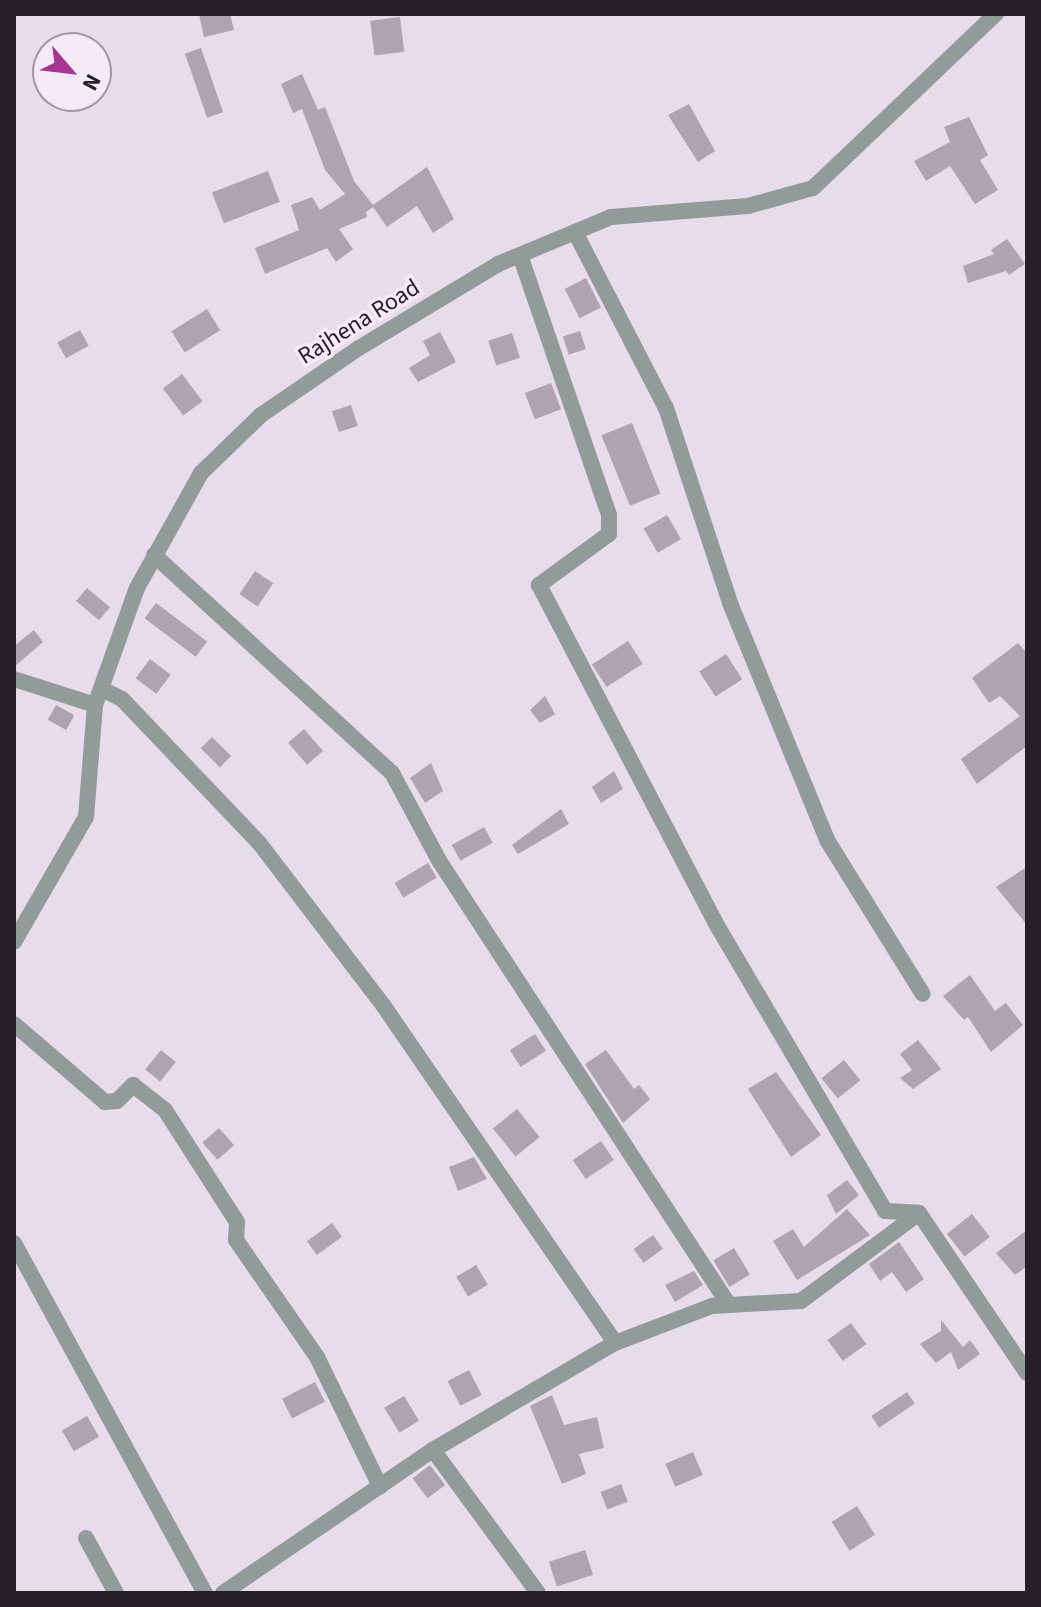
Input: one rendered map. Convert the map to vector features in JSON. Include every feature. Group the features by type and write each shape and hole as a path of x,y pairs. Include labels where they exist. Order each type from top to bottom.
{"street":[{"name":"Rajhena Road","path":"14,942 86,817 98,697 154,555 201,473 261,415 359,348 520,255 611,217 748,206 813,188 996,14"},
{"path":"575,232 666,408 730,603 827,840 923,994"},
{"path":"520,255 609,515 609,534 539,585 715,922 885,1211 919,1213"},
{"path":"154,555 392,773 449,875 729,1305"},
{"path":"14,679 98,697 122,699 260,844 383,1005 615,1343"},
{"path":"14,1024 105,1102 117,1101 133,1085 165,1110 237,1222 236,1240 317,1357 380,1486"},
{"path":"223,1593 433,1450 615,1343 712,1306 801,1301 919,1213"},
{"path":"919,1213 1027,1373"},
{"path":"14,1243 205,1593"},
{"path":"433,1450 538,1593"},
{"path":"86,1538 116,1593"}],"building":[{"path":"199,14 230,14 234,30 204,37"},
{"path":"400,17 404,52 374,55 370,21"},
{"path":"201,48 223,112 207,118 185,54"},
{"path":"302,74 318,110 325,107 354,181 373,205 427,167 454,219 433,233 417,206 387,227 373,207 366,212 367,217 339,229 353,249 336,262 327,248 265,274 255,248 299,230 291,205 312,197 320,210 345,194 325,170 302,109 293,113 281,84"},
{"path":"689,104 715,151 698,162 668,115"},
{"path":"969,117 988,155 980,160 998,190 975,204 950,166 926,181 914,161 950,142 944,127"},
{"path":"268,171 280,202 224,223 212,193"},
{"path":"1007,239 1025,264 1009,275 1006,271 968,283 963,266 994,254 991,250"},
{"path":"586,278 601,307 580,318 565,289"},
{"path":"207,309 220,330 185,352 171,331"},
{"path":"80,330 89,346 66,358 57,343"},
{"path":"580,331 586,349 569,355 563,337"},
{"path":"440,332 456,362 418,382 409,368 430,355 423,341"},
{"path":"512,333 520,358 496,365 488,341"},
{"path":"182,374 202,401 183,416 163,388"},
{"path":"551,383 561,409 535,419 525,393"},
{"path":"351,405 358,426 339,432 332,411"},
{"path":"632,423 660,493 630,506 601,435"},
{"path":"667,515 681,539 658,553 644,528"},
{"path":"255,571 273,583 258,607 239,594"},
{"path":"87,588 110,607 99,620 76,601"},
{"path":"156,603 207,642 196,657 145,618"},
{"path":"34,630 43,642 14,667 14,646"},
{"path":"628,641 643,664 607,687 592,664"},
{"path":"1018,643 1027,653 1027,746 977,784 961,759 1020,716 1000,696 989,703 972,678"},
{"path":"726,654 742,679 716,697 699,671"},
{"path":"150,659 171,675 156,694 136,678"},
{"path":"545,696 555,714 540,723 530,710"},
{"path":"56,705 74,715 66,730 48,720"},
{"path":"304,729 323,751 307,765 288,743"},
{"path":"212,737 231,756 220,767 201,748"},
{"path":"431,763 443,791 425,803 410,778"},
{"path":"614,771 623,789 601,803 592,787"},
{"path":"561,809 569,824 518,854 512,845"},
{"path":"484,827 493,843 460,861 452,845"},
{"path":"428,863 437,878 403,898 395,883"},
{"path":"1027,867 1027,925 996,887"},
{"path":"970,975 995,1011 1006,1003 1023,1025 991,1052 968,1017 964,1020 943,996"},
{"path":"535,1034 546,1051 521,1067 510,1050"},
{"path":"918,1040 941,1069 913,1089 900,1078 912,1070 900,1054"},
{"path":"161,1050 176,1062 160,1081 145,1069"},
{"path":"606,1050 634,1089 639,1085 650,1099 623,1123 585,1064"},
{"path":"844,1060 860,1080 838,1098 821,1078"},
{"path":"776,1072 821,1135 791,1157 748,1089"},
{"path":"517,1109 540,1137 516,1156 493,1129"},
{"path":"219,1128 234,1145 217,1160 202,1142"},
{"path":"601,1141 614,1160 586,1179 573,1160"},
{"path":"474,1157 487,1179 458,1191 449,1167"},
{"path":"847,1180 859,1195 836,1214 827,1195"},
{"path":"847,1209 870,1235 797,1280 773,1241 793,1229 804,1247"},
{"path":"972,1214 990,1237 965,1257 947,1234"},
{"path":"332,1223 342,1237 317,1255 307,1241"},
{"path":"1027,1230 1027,1266 1015,1275 996,1253"},
{"path":"653,1235 663,1249 644,1263 634,1249"},
{"path":"899,1242 924,1279 906,1292 892,1272 880,1281 869,1264"},
{"path":"734,1248 750,1275 729,1287 713,1260"},
{"path":"476,1265 488,1285 468,1297 456,1277"},
{"path":"694,1271 703,1285 675,1302 665,1285"},
{"path":"941,1320 963,1347 970,1340 980,1354 958,1370 951,1352 936,1363 920,1344 941,1331"},
{"path":"851,1323 866,1344 843,1361 828,1340"},
{"path":"469,1370 482,1395 460,1406 448,1381"},
{"path":"315,1382 325,1402 292,1418 282,1399"},
{"path":"907,1392 915,1404 879,1428 871,1416"},
{"path":"552,1395 564,1425 597,1417 604,1448 579,1454 586,1474 562,1484 530,1406"},
{"path":"404,1396 419,1421 399,1433 384,1408"},
{"path":"87,1416 99,1437 74,1451 62,1430"},
{"path":"693,1452 703,1475 675,1487 665,1464"},
{"path":"430,1465 445,1485 427,1498 412,1478"},
{"path":"621,1484 628,1502 607,1510 600,1492"},
{"path":"857,1506 875,1535 850,1551 832,1522"},
{"path":"585,1550 593,1575 557,1586 549,1562"}]}
